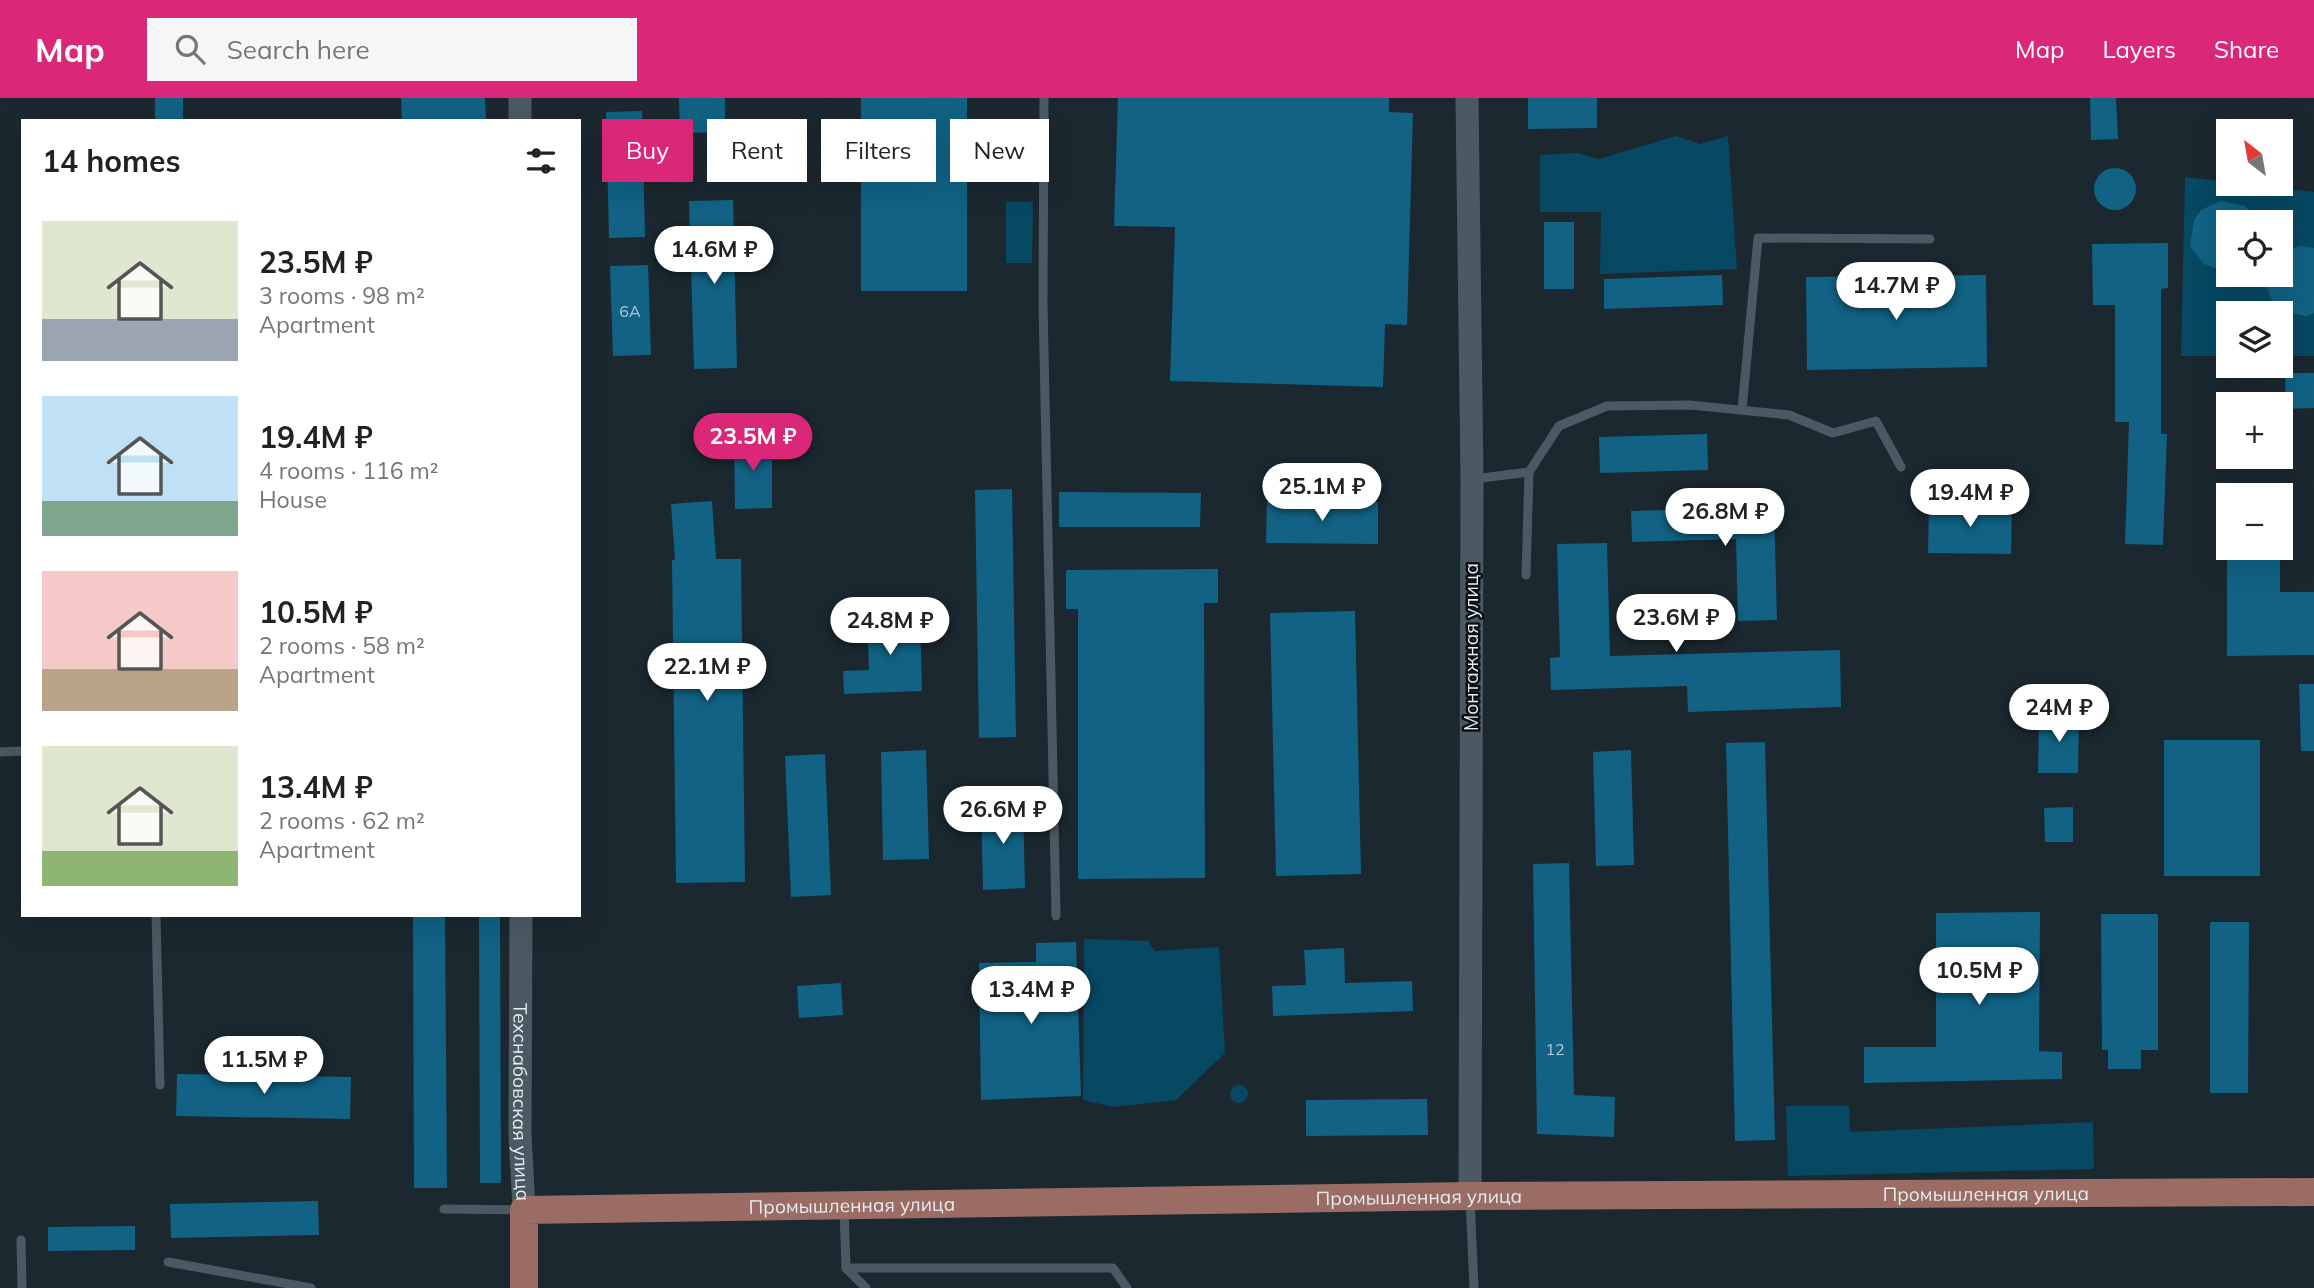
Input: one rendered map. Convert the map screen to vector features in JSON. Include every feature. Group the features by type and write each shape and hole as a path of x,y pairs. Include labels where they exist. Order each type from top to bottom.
{"main road":[{"name":"Промышленная улица","path":"524,1210 1470,1196 2314,1192"},
{"name":"Техснабовская улица","path":"524,1210 524,1288"}],"street":[{"path":"520,98 520,119"},
{"name":"Монтажная улица","path":"1467,98 1472,480 1470,1196"},
{"name":"Техснабовская улица","path":"521,917 520,1133 524,1210"}],"lane":[{"path":"1044,98 1043,318 1056,916"},
{"path":"1742,410 1758,238 1930,239"},
{"path":"1526,575 1529,472 1559,426 1608,406 1690,405 1789,415 1833,433 1876,421 1901,467"},
{"path":"1472,480 1529,472"},
{"path":"0,752 21,751"},
{"path":"156,917 160,1085"},
{"path":"1470,1196 1474,1288"},
{"path":"844,1207 846,1268 866,1288"},
{"path":"444,1209 524,1210"},
{"path":"21,1240 22,1288"},
{"path":"168,1262 311,1288"},
{"path":"846,1268 1113,1268 1126,1288"}],"shaded area":[{"path":"1676,136 1700,144 1728,136 1737,269 1600,274 1601,212 1540,212 1540,155 1576,153 1599,159"},
{"path":"2185,177 2216,181 2216,196 2293,196 2293,190 2314,192 2314,356 2293,356 2293,301 2216,301 2216,356 2181,356"},
{"path":"1006,202 1033,202 1032,263 1006,263"},
{"path":"1084,939 1148,941 1155,951 1219,947 1225,1053 1176,1100 1114,1107 1083,1100"},
{"path":"1239,1085 1245,1088 1248,1094 1245,1100 1239,1103 1233,1100 1230,1094 1233,1088"},
{"path":"1786,1106 1849,1106 1850,1132 2093,1122 2094,1169 1788,1176"}],"building":[{"path":"155,98 183,98 183,119 155,119"},
{"path":"401,98 485,98 486,119 402,119"},
{"path":"679,98 725,98 725,119 707,119 707,132 693,133 693,119 680,119"},
{"path":"861,98 967,98 967,119 950,119 950,182 967,182 967,291 861,291 861,182 936,182 936,119 861,119"},
{"path":"1118,98 1389,98 1389,112 1413,113 1407,325 1385,324 1383,387 1170,381 1175,227 1114,226"},
{"path":"1528,98 1597,98 1597,128 1528,129"},
{"path":"2090,98 2116,98 2118,139 2091,140"},
{"path":"642,111 642,119 606,119 606,112"},
{"path":"2115,168 2130,174 2136,189 2130,204 2115,210 2100,204 2094,189 2100,174"},
{"path":"608,182 644,182 645,237 609,238"},
{"path":"733,200 737,368 694,369 691,264 703,263 703,236 690,236 689,201"},
{"path":"2221,201 2245,206 2249,210 2216,210 2216,268 2204,264 2190,246 2194,220 2201,210"},
{"path":"1544,222 1574,222 1574,289 1544,289"},
{"path":"2168,243 2168,288 2161,289 2161,434 2167,434 2163,545 2125,544 2129,422 2115,422 2115,305 2093,305 2092,244"},
{"path":"2300,246 2314,248 2314,313 2307,316 2293,314 2293,301 2273,301 2267,289 2293,287 2293,248"},
{"path":"648,265 651,355 613,356 610,266"},
{"path":"1722,275 1723,305 1604,309 1604,279"},
{"path":"1986,275 1987,367 1807,370 1806,277"},
{"path":"2293,373 2314,373 2314,408 2293,409 2293,392 2286,392 2285,378 2293,378"},
{"path":"1707,434 1708,470 1600,473 1599,437"},
{"path":"734,437 772,437 772,508 735,509"},
{"path":"1012,489 1016,737 979,738 975,490"},
{"path":"1059,492 1201,493 1200,527 1059,527"},
{"path":"712,501 716,559 741,559 745,882 676,883 672,560 675,560 671,504"},
{"path":"1267,501 1378,502 1378,544 1266,543"},
{"path":"1929,504 2012,505 2011,554 1928,553"},
{"path":"1774,507 1777,620 1738,621 1736,539 1632,542 1631,511"},
{"path":"1607,543 1610,656 1840,650 1841,707 1688,712 1687,686 1551,690 1550,658 1560,657 1557,544"},
{"path":"2227,560 2280,560 2280,592 2314,592 2314,655 2227,656"},
{"path":"1218,569 1218,603 1204,603 1205,878 1078,879 1078,609 1066,609 1066,570"},
{"path":"1355,611 1361,874 1276,876 1270,613"},
{"path":"920,613 922,691 844,694 843,671 869,670 867,615"},
{"path":"2299,684 2314,684 2314,751 2301,751"},
{"path":"2039,716 2079,716 2078,773 2038,773"},
{"path":"2164,740 2260,740 2260,876 2164,876"},
{"path":"1765,742 1775,1140 1735,1141 1726,743"},
{"path":"926,750 929,859 883,860 881,752"},
{"path":"1631,750 1634,865 1596,866 1593,752"},
{"path":"825,754 831,895 791,897 785,756"},
{"path":"1023,803 1025,888 983,890 981,804"},
{"path":"2073,807 2073,842 2045,842 2044,808"},
{"path":"1569,863 1574,1095 1615,1097 1614,1137 1537,1134 1533,864"},
{"path":"2040,912 2039,1051 2062,1052 2062,1079 1864,1083 1864,1047 1936,1047 1936,913"},
{"path":"2101,914 2158,914 2158,1050 2141,1050 2141,1069 2108,1069 2108,1050 2102,1050"},
{"path":"413,917 445,917 447,1188 414,1188"},
{"path":"479,917 500,917 501,1183 480,1183"},
{"path":"2210,922 2249,922 2248,1093 2210,1093"},
{"path":"1076,942 1081,1096 981,1100 979,963 1036,962 1036,943"},
{"path":"1344,948 1345,983 1412,981 1413,1011 1273,1016 1272,986 1306,985 1304,950"},
{"path":"841,983 843,1015 799,1018 797,986"},
{"path":"177,1074 351,1077 350,1119 176,1116"},
{"path":"1427,1099 1428,1135 1306,1136 1306,1100"},
{"path":"318,1201 319,1235 171,1238 170,1204"},
{"path":"135,1226 135,1250 48,1251 48,1227"}]}
